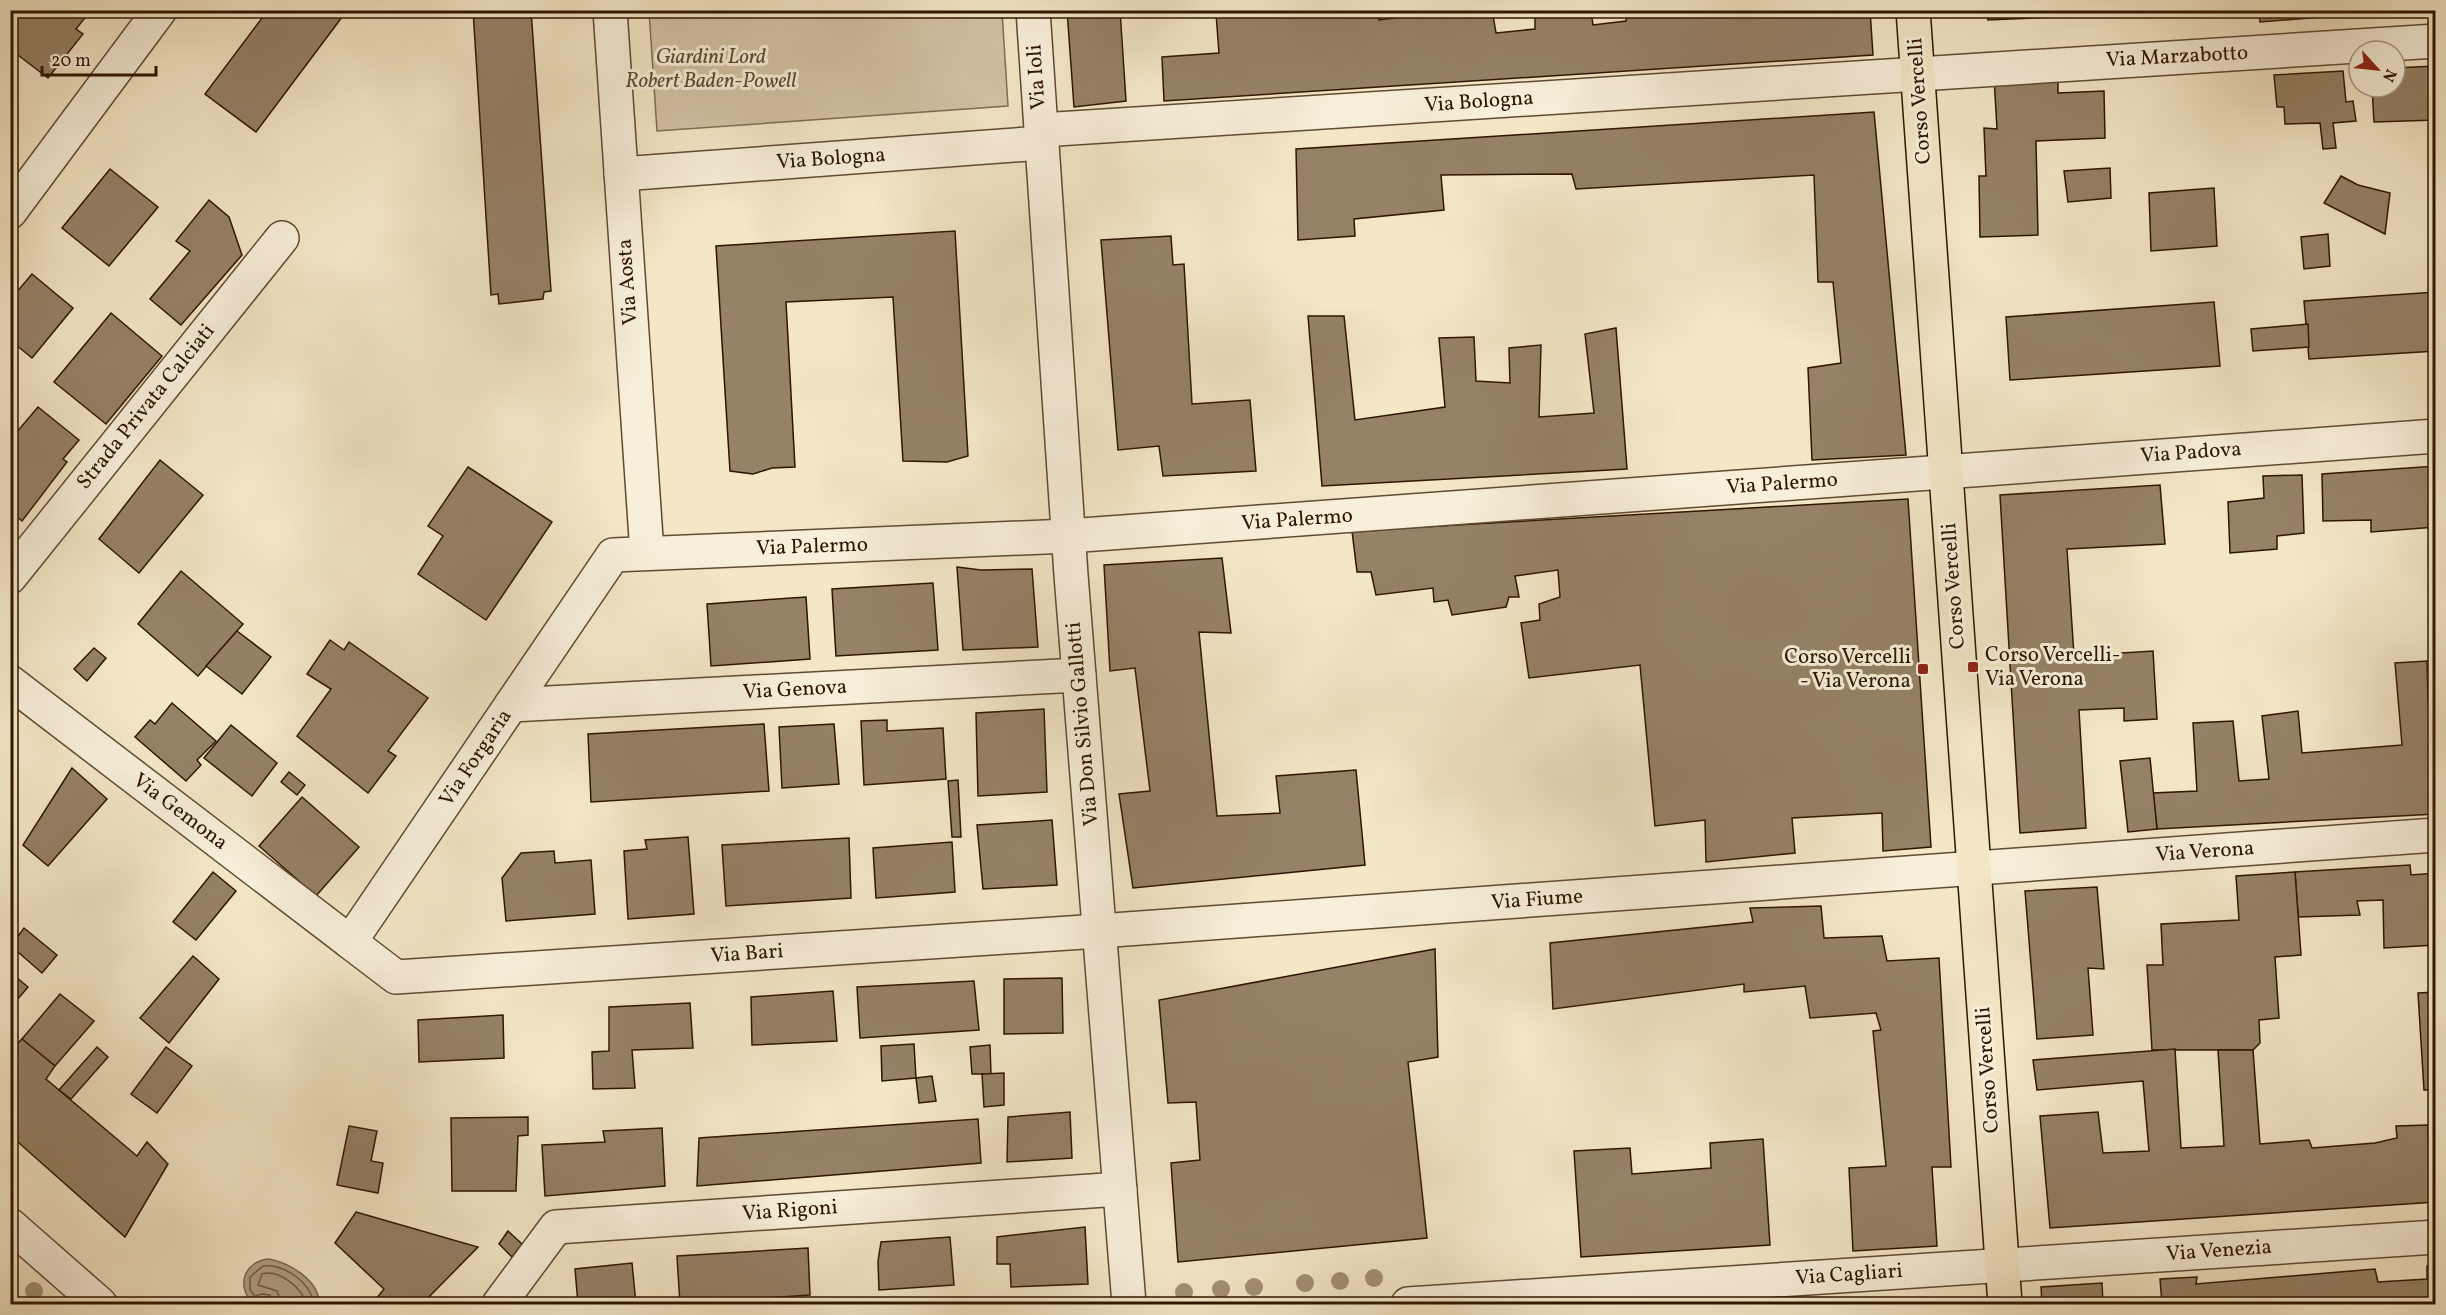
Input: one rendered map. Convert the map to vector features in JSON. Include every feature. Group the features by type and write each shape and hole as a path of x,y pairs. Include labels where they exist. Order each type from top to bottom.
{"main road":[{"name":"Corso Vercelli","path":"1913,10 2005,1305"}],"street":[{"path":"10,212 160,10"},
{"name":"Via Aosta","path":"610,10 647,553"},
{"name":"Via Ioli","path":"1033,10 1042,137"},
{"name":"Via Marzabotto","path":"1918,73 2436,41"},
{"name":"Via Bologna","path":"621,174 1042,137 1918,73"},
{"name":"Via Don Silvio Gallotti","path":"1042,137 1068,536 1129,1305"},
{"name":"Strada Privata Calciati","path":"10,577 282,238"},
{"name":"Via Padova","path":"1946,471 2436,436"},
{"name":"Via Palermo","path":"647,553 1068,536 1946,471"},
{"name":"Via Forgaria","path":"350,942 613,555 647,553"},
{"name":"Via Genova","path":"512,705 1079,675"},
{"name":"Via Gemona","path":"10,682 350,942"},
{"name":"Via Verona","path":"1974,868 2436,835"},
{"name":"Via Fiume","path":"1099,931 1974,868"},
{"name":"Via Bari","path":"350,942 396,977 1099,931"},
{"name":"Via Rigoni","path":"499,1305 556,1227 1120,1189"},
{"path":"10,1225 100,1305"},
{"name":"Via Venezia","path":"2002,1265 2436,1237"},
{"name":"Via Cagliari","path":"1408,1305 2002,1265"}],"green space":[{"name":"Giardini Lord Robert Baden-Powell","path":"649,11 1002,11 1008,106 657,131"}],"water":[{"path":"269,1259 286,1264 302,1274 315,1288 319,1304 269,1304 262,1299 254,1304 245,1290 245,1276 253,1264"}],"building":[{"path":"24,10 91,10 76,29 83,34 48,78 10,49 10,28"},
{"path":"268,10 334,10 342,17 256,132 205,94"},
{"path":"473,10 531,10 551,291 544,292 543,299 499,304 498,294 491,295"},
{"path":"1067,10 1120,10 1126,101 1074,107"},
{"path":"1259,10 1379,10 1379,20 1410,16 1410,10 1492,10 1496,33 1535,29 1535,10 1591,10 1593,25 1626,21 1627,10 1870,10 1873,55 1164,101 1162,57 1219,53 1216,14"},
{"path":"1987,10 2053,10 2053,17 1988,20"},
{"path":"2259,10 2346,10 2346,15 2260,22"},
{"path":"2372,10 2418,10 2418,11 2372,13"},
{"path":"2436,66 2436,120 2374,122 2373,99 2407,99 2407,67"},
{"path":"2343,71 2346,102 2353,101 2356,121 2333,123 2336,148 2323,149 2320,123 2285,124 2284,107 2277,107 2274,75"},
{"path":"1994,77 2058,77 2058,93 2104,91 2105,138 2036,141 2038,235 1980,237 1979,176 1986,176 1984,128 1997,129"},
{"path":"1874,112 1906,455 1812,460 1808,368 1841,363 1833,282 1818,282 1814,175 1576,189 1572,174 1441,175 1444,210 1354,219 1355,236 1298,240 1296,149"},
{"path":"2110,168 2111,198 2068,202 2064,171"},
{"path":"110,169 158,207 109,266 62,228"},
{"path":"2341,176 2358,185 2390,193 2385,234 2324,203"},
{"path":"2214,188 2217,246 2151,251 2149,193"},
{"path":"209,200 229,217 242,255 181,325 150,299 190,251 176,241"},
{"path":"955,231 968,456 947,462 903,461 893,297 786,302 795,467 772,468 753,474 730,471 716,246"},
{"path":"2328,234 2330,266 2304,269 2301,237"},
{"path":"1171,236 1173,265 1184,264 1192,404 1250,400 1256,471 1163,476 1159,446 1118,450 1101,240"},
{"path":"32,274 73,308 32,358 10,340 10,300"},
{"path":"2436,292 2436,351 2309,359 2304,301"},
{"path":"2214,302 2220,366 2010,380 2006,317"},
{"path":"111,313 162,356 106,424 54,382"},
{"path":"1308,316 1344,316 1355,420 1445,407 1439,338 1474,337 1476,381 1510,383 1509,348 1541,345 1539,417 1594,413 1585,334 1616,328 1627,469 1322,486"},
{"path":"2308,324 2309,347 2253,351 2251,329"},
{"path":"38,407 79,440 63,459 67,462 22,521 10,511 10,440"},
{"path":"160,460 203,495 139,573 99,539"},
{"path":"2436,466 2436,527 2371,532 2371,520 2323,521 2322,474"},
{"path":"468,467 552,522 486,620 418,574 443,536 428,526"},
{"path":"2302,475 2304,533 2277,536 2277,549 2230,553 2228,502 2264,498 2263,476"},
{"path":"2160,485 2165,544 2067,549 2074,656 2153,651 2157,719 2124,721 2124,708 2079,710 2086,828 2020,833 2000,495"},
{"path":"1908,499 1931,847 1883,851 1882,813 1792,818 1795,853 1706,862 1705,820 1655,826 1640,665 1529,678 1521,623 1540,620 1539,604 1560,597 1558,570 1515,576 1519,597 1509,597 1506,607 1452,615 1448,600 1434,602 1433,588 1376,595 1371,572 1357,572 1352,531"},
{"path":"1222,558 1231,633 1199,632 1217,816 1280,813 1276,776 1356,770 1365,865 1133,888 1119,794 1150,791 1135,668 1110,671 1104,565"},
{"path":"957,567 981,570 1032,569 1038,647 963,650"},
{"path":"181,571 243,624 198,676 138,624"},
{"path":"933,583 938,650 836,656 832,589"},
{"path":"806,597 810,659 711,666 707,604"},
{"path":"237,631 271,657 242,694 206,666"},
{"path":"330,640 344,650 349,642 428,698 388,751 396,756 368,793 297,736 331,689 307,674"},
{"path":"94,648 106,658 87,681 74,669"},
{"path":"2427,661 2428,701 2436,700 2436,814 2157,829 2153,793 2197,791 2193,723 2233,721 2239,781 2269,779 2262,716 2298,711 2302,753 2402,745 2395,663"},
{"path":"172,703 216,741 197,760 201,765 186,781 135,737 150,720 155,724"},
{"path":"1044,709 1047,792 978,796 976,713"},
{"path":"887,720 887,731 943,728 946,779 864,785 861,721"},
{"path":"764,724 769,791 591,802 588,734"},
{"path":"834,724 839,784 782,788 779,727"},
{"path":"231,725 277,763 252,796 204,758"},
{"path":"2150,758 2157,829 2128,832 2120,761"},
{"path":"72,768 107,799 48,866 23,845"},
{"path":"289,772 305,785 297,795 281,782"},
{"path":"958,780 961,837 952,837 948,781"},
{"path":"302,797 359,847 316,896 259,846"},
{"path":"1052,820 1057,885 983,889 977,825"},
{"path":"688,837 694,914 628,919 624,851 647,849 645,840"},
{"path":"849,838 851,898 726,906 722,845"},
{"path":"952,842 955,892 876,898 873,848"},
{"path":"554,851 555,863 591,860 595,914 506,921 502,878 521,853"},
{"path":"2410,865 2411,875 2436,873 2436,945 2384,948 2383,900 2357,901 2360,915 2298,917 2295,872"},
{"path":"213,872 236,891 196,940 173,922"},
{"path":"2295,872 2301,955 2275,957 2279,1018 2259,1020 2260,1043 2253,1050 2152,1050 2147,965 2163,965 2161,924 2239,920 2236,876"},
{"path":"2097,887 2104,969 2088,968 2093,1035 2037,1039 2025,891"},
{"path":"1821,906 1824,938 1882,936 1887,961 1939,958 1951,1167 1932,1167 1937,1246 1853,1251 1849,1168 1886,1166 1873,1031 1881,1030 1876,1013 1810,1018 1805,986 1744,992 1744,984 1553,1009 1550,943 1753,922 1750,908"},
{"path":"24,928 57,955 42,973 11,946"},
{"path":"1435,949 1438,1057 1408,1062 1427,1238 1178,1262 1171,1163 1200,1160 1196,1102 1168,1103 1159,1000"},
{"path":"193,956 219,979 169,1043 140,1018"},
{"path":"10,972 28,987 10,1008"},
{"path":"1062,978 1063,1033 1004,1034 1004,979"},
{"path":"974,981 979,1030 860,1038 857,987"},
{"path":"833,991 837,1041 752,1045 751,997"},
{"path":"2436,992 2436,1090 2424,1090 2418,993"},
{"path":"60,994 94,1021 55,1066 22,1039"},
{"path":"690,1003 693,1048 632,1050 635,1088 593,1089 592,1052 609,1051 609,1007"},
{"path":"503,1015 504,1058 419,1062 418,1020"},
{"path":"22,1039 55,1066 46,1079 137,1156 147,1142 168,1164 125,1237 10,1135 10,1051"},
{"path":"914,1044 916,1078 882,1081 881,1046"},
{"path":"990,1045 991,1074 972,1074 970,1047"},
{"path":"97,1047 108,1057 71,1099 59,1090"},
{"path":"166,1047 192,1066 157,1113 131,1094"},
{"path":"2175,1049 2181,1148 2224,1146 2218,1050 2253,1050 2260,1144 2309,1140 2312,1148 2375,1143 2397,1138 2396,1126 2428,1125 2429,1150 2436,1150 2436,1202 2050,1228 2040,1116 2098,1112 2103,1153 2149,1151 2143,1081 2037,1090 2033,1060"},
{"path":"1004,1073 1004,1105 984,1107 982,1074"},
{"path":"932,1076 936,1101 919,1103 916,1078"},
{"path":"1070,1112 1072,1158 1007,1162 1008,1117"},
{"path":"528,1117 528,1135 518,1136 516,1191 452,1191 451,1118"},
{"path":"978,1119 981,1163 697,1186 699,1138"},
{"path":"349,1126 377,1131 371,1161 383,1163 378,1193 337,1185"},
{"path":"662,1128 665,1186 545,1196 542,1145 605,1142 603,1131"},
{"path":"1763,1139 1770,1245 1581,1257 1574,1151 1630,1148 1632,1174 1711,1168 1710,1143"},
{"path":"356,1212 478,1247 422,1304 372,1304 384,1289 335,1243"},
{"path":"1085,1227 1088,1284 1011,1287 1010,1264 997,1264 997,1237"},
{"path":"508,1231 522,1244 512,1257 499,1244"},
{"path":"950,1237 954,1285 879,1290 878,1261 881,1242"},
{"path":"808,1248 810,1295 680,1304 677,1256"},
{"path":"632,1263 636,1304 578,1304 575,1269"},
{"path":"2427,1266 2436,1267 2436,1304 2162,1304 2160,1279 2197,1277 2196,1284 2375,1269 2378,1282 2427,1279"},
{"path":"2102,1283 2103,1304 2042,1304 2041,1287"}],"place":[{"name":"Corso Vercelli- Via Verona","path":"1973,667"},
{"name":"Corso Vercelli - Via Verona","path":"1923,669"}]}
